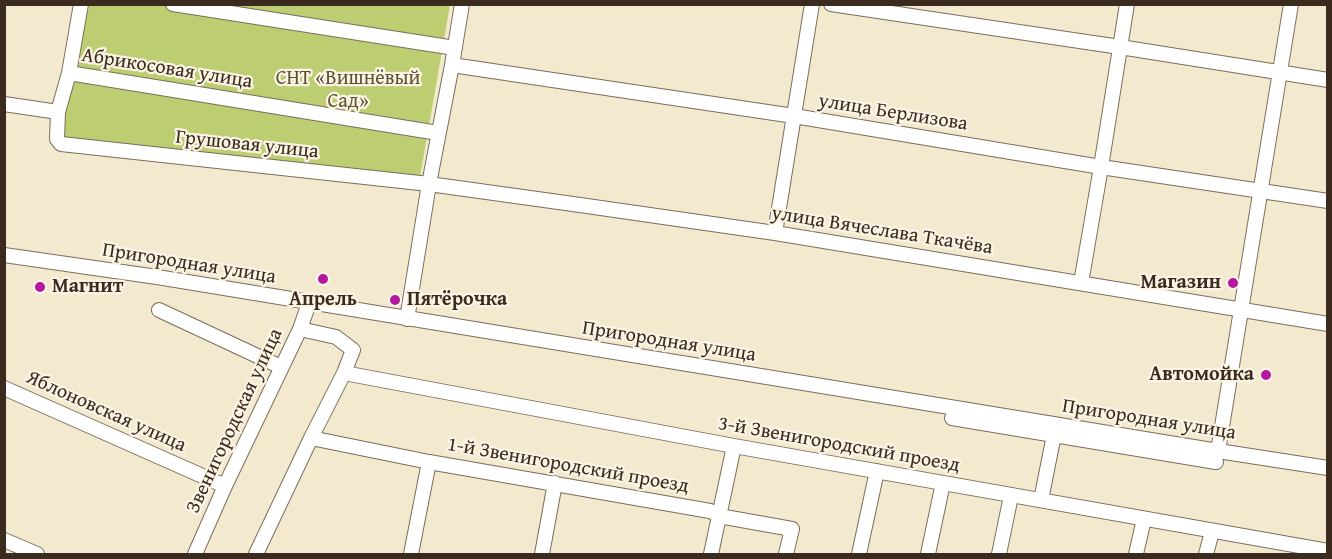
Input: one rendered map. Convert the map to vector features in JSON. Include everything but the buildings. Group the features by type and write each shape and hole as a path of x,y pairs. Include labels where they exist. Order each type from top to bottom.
{"street":[{"path":"4,104 58,112 69,73 81,4"},
{"path":"173,4 455,48"},
{"path":"407,319 462,4"},
{"path":"775,233 812,4"},
{"path":"831,4 1328,80"},
{"path":"1082,283 1127,4"},
{"path":"952,418 1054,435 1217,456 1291,4"},
{"name":"улица Берлизова","path":"452,65 794,116 1101,167 1328,201"},
{"name":"Абрикосовая улица","path":"69,73 438,133"},
{"name":"Грушовая улица","path":"58,112 57,139 61,144 429,184"},
{"name":"улица Вячеслава Ткачёва","path":"429,184 775,233 1328,324"},
{"name":"Пригородная улица","path":"4,255 407,319 1217,456 1328,468"},
{"name":"Звенигородская улица","path":"195,555 225,486 300,329 309,303"},
{"path":"159,310 281,367"},
{"path":"256,555 353,350 336,337 300,329"},
{"name":"3-й Звенигородский проезд","path":"344,373 1144,519 1302,551 1328,551"},
{"name":"Яблоновская улица","path":"4,388 225,486"},
{"path":"1041,500 1054,435"},
{"name":"1-й Звенигородский проезд","path":"311,438 429,462 710,511 719,516 792,529 786,555"},
{"path":"711,555 734,446"},
{"path":"411,555 429,462"},
{"path":"859,555 877,471"},
{"path":"542,555 555,483"},
{"path":"928,555 942,483"},
{"path":"999,555 1011,496"},
{"path":"1136,555 1144,519"},
{"path":"1206,555 1212,532"},
{"path":"4,540 37,555"}],"green space":[{"name":"СНТ «Вишнёвый Cад»","path":"81,5 450,5 419,183 61,144 58,112"}],"place":[{"name":"Апрель","path":"323,279"},
{"name":"Магазин","path":"1233,283"},
{"name":"Магнит","path":"40,287"},
{"name":"Пятёрочка","path":"395,300"},
{"name":"Автомойка","path":"1266,375"}]}
